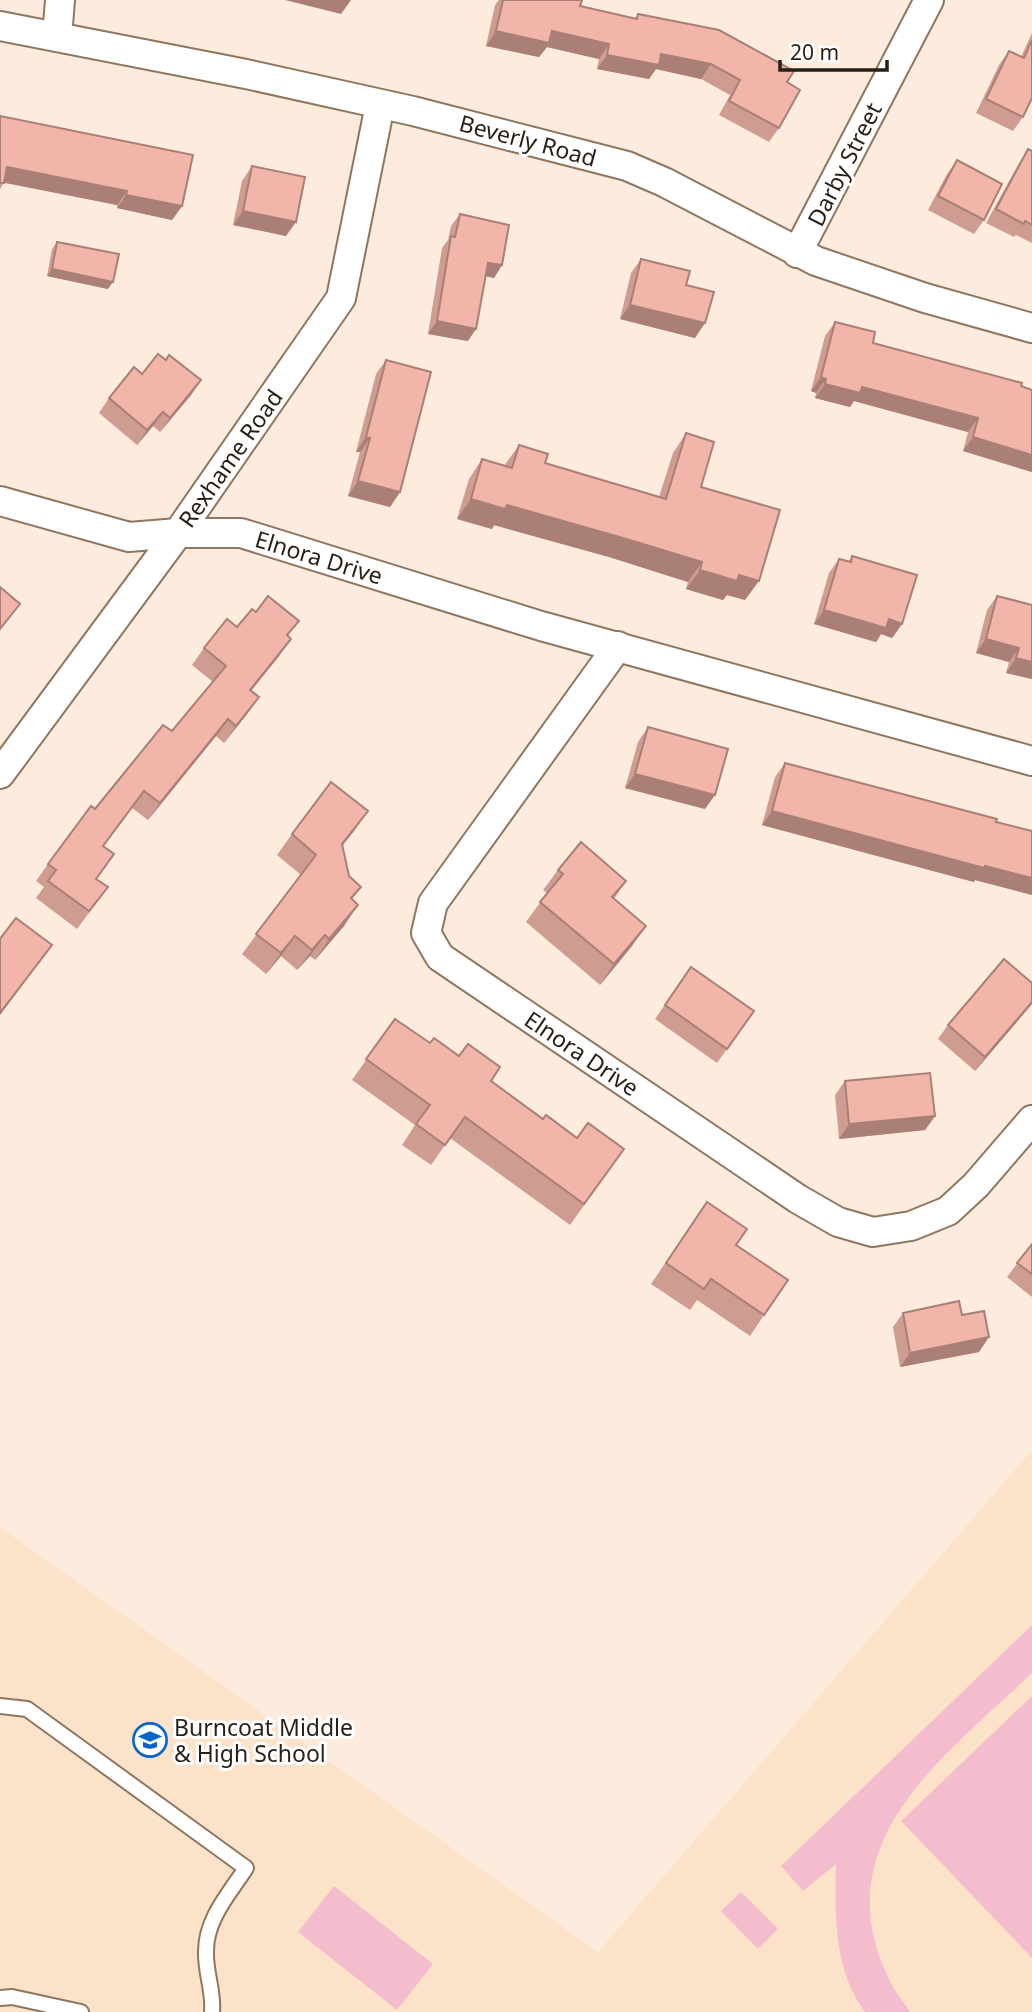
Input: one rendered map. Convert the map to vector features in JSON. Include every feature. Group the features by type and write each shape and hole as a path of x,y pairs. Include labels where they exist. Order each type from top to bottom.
{"street":[{"path":"57,37 60,0"},
{"name":"Darby Street","path":"797,253 929,0"},
{"name":"Beverly Road","path":"0,26 412,111 636,169 816,261 907,292 1032,328"},
{"name":"Rexhame Road","path":"0,774 178,533 341,298 380,105"},
{"name":"Elnora Drive","path":"0,501 128,537 178,533 241,533 541,626 1032,761"},
{"name":"Elnora Drive","path":"618,646 433,903 426,933 440,957 798,1199 838,1222 873,1231 911,1226 948,1212 976,1185 1032,1120"}],"lane":[{"path":"0,1706 27,1709 246,1868 209,1924 205,1952 214,1999 212,2012"},
{"path":"0,1998 12,1997 81,2012"}],"shaded area":[{"name":"Burncoat Middle & High School","path":"1032,1450 1032,2012 0,2012 0,1527 598,1952"},
{"path":"1032,1625 1032,1673 930,1771 902,1807 881,1845 871,1886 873,1932 890,1981 910,2012 865,2012 847,1978 841,1959 836,1921 836,1864 803,1891 781,1866"},
{"path":"1032,1696 1032,1958 901,1821"},
{"path":"334,1886 433,1964 397,2010 298,1932"},
{"path":"741,1892 778,1929 758,1949 721,1911"}],"building":[{"path":"503,0 582,0 580,6 637,19 638,14 719,30 794,71 787,82 800,90 779,128 729,101 740,80 711,64 661,54 659,65 607,55 609,44 552,31 549,43 496,31"},
{"path":"1032,40 1032,98 1023,117 986,99 1009,51 1024,58"},
{"path":"0,116 193,155 182,206 126,195 127,191 7,167 4,183 0,183"},
{"path":"1028,149 1032,151 1032,225 1025,221 1024,224 996,209"},
{"path":"957,160 1002,184 984,220 938,196"},
{"path":"252,166 305,177 296,222 243,211"},
{"path":"460,214 509,225 502,265 488,263 476,329 437,321 451,236 455,237"},
{"path":"57,242 119,254 113,282 52,269"},
{"path":"641,259 690,271 686,285 714,292 705,323 630,305"},
{"path":"835,322 875,332 873,343 1022,383 1021,386 1032,390 1032,455 973,437 978,418 862,387 860,393 825,384 826,379 821,377"},
{"path":"158,354 166,360 169,355 201,380 170,418 163,412 147,430 109,398 134,367 142,374"},
{"path":"386,360 431,372 400,492 358,481 370,438 366,437"},
{"path":"686,433 714,442 701,487 780,510 759,581 739,575 737,581 700,570 702,562 507,505 505,509 471,499 482,459 512,468 519,445 548,454 545,463 666,499"},
{"path":"852,556 917,575 902,624 889,619 886,628 824,610 839,559 851,562"},
{"path":"0,587 20,604 0,629"},
{"path":"268,596 299,621 287,635 291,639 250,690 259,697 236,726 228,719 160,803 144,791 103,846 114,854 96,879 108,887 89,911 48,881 56,870 48,864 91,806 95,809 163,725 172,731 226,666 204,648 227,619 237,627 252,609 256,612"},
{"path":"997,596 1032,605 1032,662 1016,658 1019,648 986,639"},
{"path":"648,727 728,749 715,795 635,774"},
{"path":"785,763 997,819 996,822 1032,831 1032,878 985,866 984,868 772,811"},
{"path":"331,782 368,811 342,844 349,876 361,887 351,898 358,905 329,939 325,935 312,950 295,936 281,953 256,934 316,855 292,834"},
{"path":"581,842 626,881 612,897 646,926 614,964 540,902 563,874 558,870"},
{"path":"16,918 52,945 0,1013 0,939"},
{"path":"1004,959 1032,983 1032,1002 985,1057 948,1025"},
{"path":"691,967 754,1011 727,1049 665,1005"},
{"path":"395,1019 430,1043 434,1038 459,1056 468,1044 500,1067 491,1081 543,1119 546,1115 577,1138 588,1123 624,1149 584,1204 465,1117 445,1145 416,1124 430,1105 366,1059"},
{"path":"930,1073 935,1116 849,1124 845,1081"},
{"path":"707,1202 747,1229 736,1245 788,1280 764,1315 711,1279 704,1289 666,1263"},
{"path":"1032,1244 1032,1274 1017,1263"},
{"path":"959,1301 962,1315 984,1311 989,1337 910,1353 903,1313"}],"place":[{"name":"Burncoat Middle & High School","path":"150,1740"}]}
